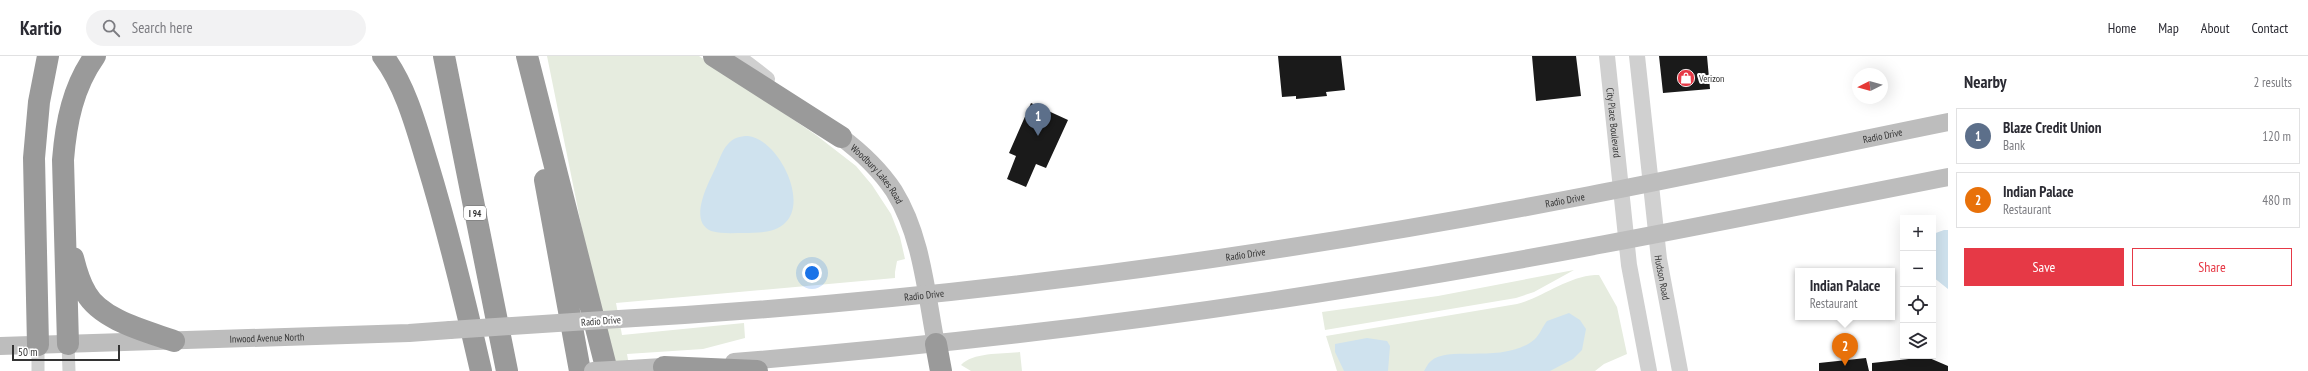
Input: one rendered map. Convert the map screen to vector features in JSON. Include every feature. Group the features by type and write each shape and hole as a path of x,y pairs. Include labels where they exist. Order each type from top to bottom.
{"highway":[{"path":"38,345 34,158 39,102 48,56"},
{"path":"68,344 63,160 65,130 72,100 95,56"},
{"path":"383,56 393,69 421,141 462,287 481,371"},
{"name":"I 94","path":"444,56 507,371"},
{"path":"522,56 580,371"},
{"path":"527,56 607,371"},
{"path":"714,56 841,136"},
{"path":"65,224 78,278 86,295 100,308 118,320 174,341"},
{"path":"936,344 941,371"},
{"path":"664,367 757,371"}],"main road":[{"name":"Radio Drive","path":"534,325 926,294 1102,273 1250,253 1419,226 1621,189 1948,122"},
{"name":"Woodbury Lakes Road","path":"841,136 871,163 897,197 915,242 936,344"},
{"path":"593,371 664,367 936,344 1116,323 1291,298 1464,269 1656,234 1948,176"},
{"name":"Inwood Avenue North","path":"0,346 174,341 450,330 534,325"}],"street":[{"name":"Woodbury Lakes Road","path":"737,56 841,136"},
{"name":"City Place Boulevard","path":"1607,56 1621,189"},
{"path":"1636,56 1650,183"},
{"name":"Hudson Road","path":"1650,183 1656,234 1680,371"},
{"path":"1621,189 1630,270 1649,371"},
{"path":"68,344 69,371"},
{"path":"38,345 38,371"}],"shaded area":[{"path":"547,56 699,56 816,135 856,166 872,185 891,214 900,237 905,259 897,261 895,278 616,303 622,335 744,323 745,338 703,349 627,354 630,371 616,371 583,234"},
{"path":"1574,270 1534,292 1516,298 1325,330 1322,312 1438,296"},
{"path":"1599,275 1617,307 1627,354 1604,364 1595,371 1337,371 1326,336 1517,304 1527,301 1574,279"},
{"path":"1020,352 1022,371 971,371 961,365 966,361 980,356"}],"water":[{"path":"748,136 759,140 770,148 787,172 792,187 794,201 792,213 785,223 771,231 754,233 719,233 711,231 704,226 700,211 708,184 726,146 734,139"},
{"path":"1948,230 1948,289 1936,279 1936,233"},
{"path":"1569,313 1580,320 1586,329 1582,350 1573,359 1550,371 1424,371 1430,362 1439,357 1450,354 1493,353 1523,347 1535,339 1547,321"},
{"path":"1367,338 1387,341 1390,346 1388,371 1344,371 1335,352 1335,344"}],"building":[{"path":"1278,56 1341,56 1345,90 1326,92 1327,96 1296,99 1296,96 1282,97"},
{"path":"1532,56 1576,56 1581,96 1536,101"},
{"path":"1659,56 1707,56 1710,89 1663,93"},
{"path":"1031,103 1068,120 1046,168 1036,164 1026,187 1007,179 1016,156 1009,153"},
{"path":"1866,358 1869,371 1819,371 1819,363"},
{"path":"1909,359 1932,359 1948,366 1948,371 1872,371 1872,363"}],"place":[{"name":"Verizon","path":"1686,78"},
{"name":"Blaze Credit Union","path":"1038,136"},
{"name":"Indian Palace","path":"1845,366"}]}
